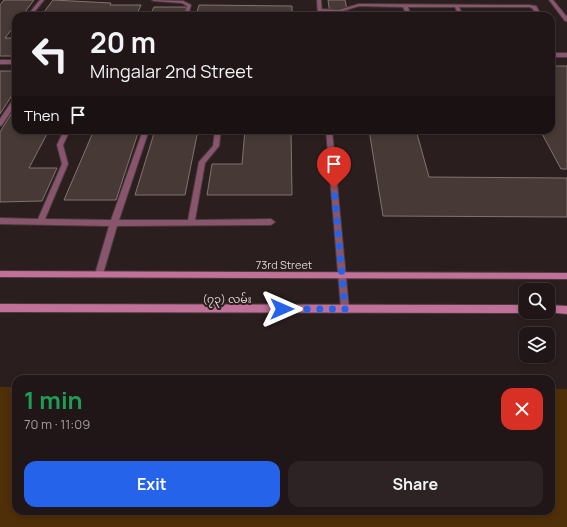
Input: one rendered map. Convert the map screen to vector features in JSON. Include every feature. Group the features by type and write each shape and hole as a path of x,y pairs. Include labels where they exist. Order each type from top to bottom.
{"main road":[{"name":"73rd Street","path":"0,274 567,276"},
{"name":"(၇၃) လမ်း","path":"0,308 519,309"},
{"path":"555,310 567,310"}],"street":[{"path":"32,12 42,0"},
{"path":"154,0 183,2 189,5 187,12"},
{"path":"319,0 320,12"},
{"path":"551,0 567,20"},
{"path":"330,12 339,11 359,5 530,6 534,7 537,12"},
{"path":"405,5 408,12"},
{"path":"456,5 459,12"},
{"path":"555,55 567,55"},
{"path":"0,62 12,62"},
{"path":"0,124 12,105"},
{"path":"40,222 65,164 60,145 65,134"},
{"path":"99,274 114,223 145,134"},
{"path":"191,222 202,162 216,146 218,134"},
{"path":"329,134 345,309"},
{"path":"0,221 114,223 271,222"}],"shaded area":[{"path":"0,387 12,387 12,515 555,515 555,389 567,389 567,527 0,527"}],"building":[{"path":"4,0 34,0 25,12 12,12 12,29 5,38 12,38 12,56 0,56 0,5"},
{"path":"53,0 111,3 110,5 141,5 138,12 44,12"},
{"path":"328,0 345,0 348,12 330,12"},
{"path":"199,5 292,6 292,12 197,12"},
{"path":"154,7 186,7 185,12 152,12"},
{"path":"555,66 567,66 567,169 561,169 542,134 555,134"},
{"path":"0,71 12,71 12,95 0,114"},
{"path":"12,112 12,134 47,134 29,168 57,168 42,201 0,202 0,132"},
{"path":"92,134 138,134 116,200 64,200"},
{"path":"154,134 197,134 185,195 135,195"},
{"path":"245,134 291,134 292,195 207,195 212,164 242,164"},
{"path":"370,134 417,134 429,177 567,178 567,217 383,216"}],"route":[{"path":"282,309 345,309 334,188"}]}
